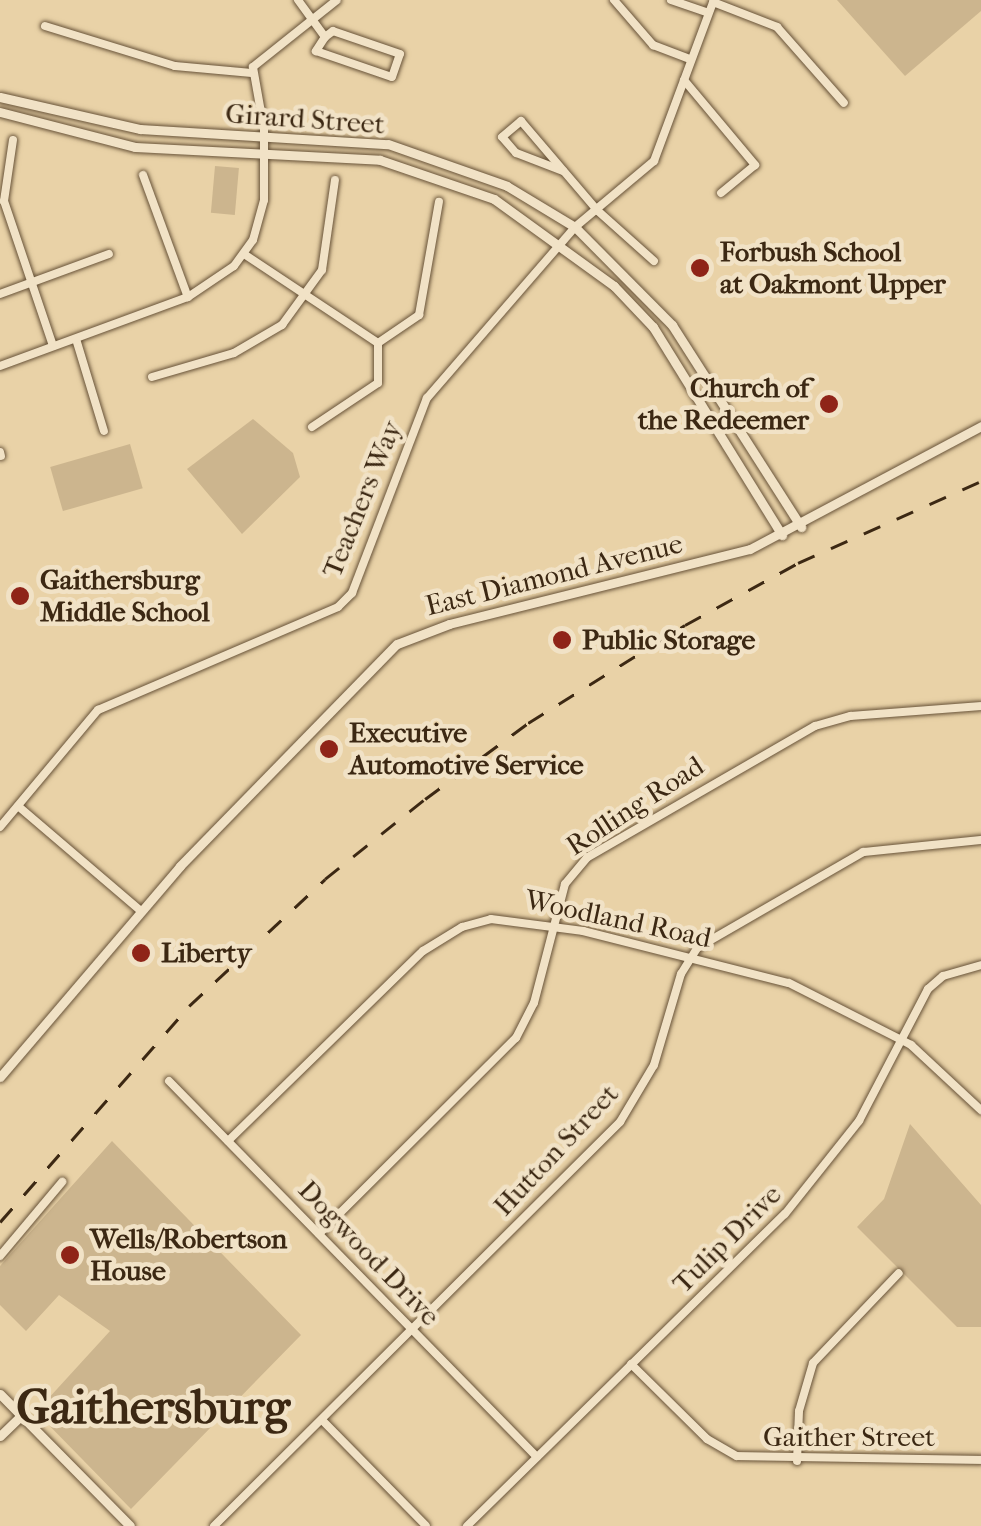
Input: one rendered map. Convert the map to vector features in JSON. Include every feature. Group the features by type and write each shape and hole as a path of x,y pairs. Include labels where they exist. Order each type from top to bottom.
{"street":[{"path":"298,0 325,37"},
{"path":"0,366 188,298 244,254 262,214 264,136 252,73 256,62 337,0"},
{"path":"614,0 653,46 690,58"},
{"path":"671,0 765,18 844,103"},
{"name":"Teachers Way","path":"0,827 98,710 338,607 352,593 427,398 559,243 654,161 708,8"},
{"path":"45,26 175,66 252,73"},
{"path":"333,31 400,54 392,77 316,51 325,37 333,31"},
{"path":"684,80 756,165 721,194"},
{"name":"Girard Street","path":"0,97 140,129 388,144 507,186 575,227 672,325 801,527"},
{"name":"Girard Street","path":"0,112 136,147 330,154 428,174 494,199 559,243 653,327 782,535"},
{"path":"563,171 516,153 502,136 521,121 598,211 654,261"},
{"path":"13,140 2,186 54,346"},
{"path":"143,175 188,298"},
{"path":"152,377 265,336 306,296 328,248 335,180"},
{"path":"378,343 420,315 439,202"},
{"path":"0,294 108,254"},
{"path":"244,254 378,343"},
{"path":"76,339 104,431"},
{"path":"312,427 378,384 378,343"},
{"name":"East Diamond Avenue","path":"0,1077 141,911 396,644 449,624 750,549 801,527 981,426"},
{"name":"Rolling Road","path":"319,1234 516,1038 534,1004 564,884 588,857 772,747 850,716 981,706"},
{"path":"18,806 141,911"},
{"path":"689,955 863,852 981,840"},
{"name":"Woodland Road","path":"228,1141 436,941 492,920 551,925 689,955 789,983 900,1039 981,1110"},
{"name":"Hutton Street","path":"214,1526 628,1112 654,1064 689,955"},
{"name":"Tulip Drive","path":"467,1526 821,1175 859,1121 928,989 944,976 981,965"},
{"name":"Dogwood Drive","path":"169,1081 537,1456"},
{"path":"0,1256 62,1182"},
{"path":"797,1460 798,1411 813,1363 899,1273"},
{"name":"Gaither Street","path":"631,1364 721,1449 756,1460 981,1460"},
{"path":"0,1394 130,1526"},
{"path":"0,1436 21,1416"},
{"path":"322,1420 426,1526"}],"shaded area":[{"path":"837,0 981,0 981,11 905,76"},
{"path":"215,166 239,168 235,215 211,213"},
{"path":"253,419 293,453 300,477 242,534 187,469"},
{"path":"130,444 143,488 63,511 50,467"},
{"path":"910,1124 981,1205 981,1327 957,1327 857,1227 884,1199"},
{"path":"112,1141 301,1335 131,1509 36,1412 110,1331 59,1295 26,1331 0,1305 0,1266"}],"railway":[{"path":"0,1222 189,1006 325,879 425,799 528,723 685,625 798,563 981,481"}],"place":[{"name":"Forbush School at Oakmont Upper","path":"700,268"},
{"name":"Church of the Redeemer","path":"829,404"},
{"name":"Gaithersburg Middle School","path":"20,596"},
{"name":"Public Storage","path":"562,640"},
{"name":"Executive Automotive Service","path":"329,749"},
{"name":"Liberty","path":"141,953"},
{"name":"Wells/Robertson House","path":"70,1255"}],"district":[{"name":"Gaithersburg","path":"153,1408"}]}
